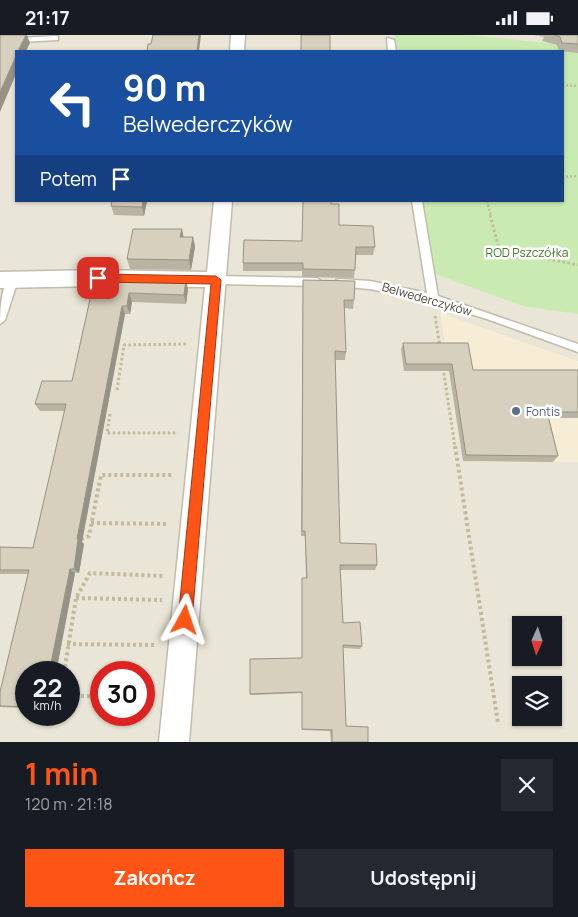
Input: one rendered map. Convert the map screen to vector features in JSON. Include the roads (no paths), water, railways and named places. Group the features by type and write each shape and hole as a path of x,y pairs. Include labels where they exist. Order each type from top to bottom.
{"street":[{"path":"237,50 238,35"},
{"path":"174,742 223,202"},
{"name":"Belwederczyków","path":"6,280 98,278 216,280"}],"lane":[{"path":"0,41 55,38"},
{"path":"390,40 392,50"},
{"path":"417,202 433,298"},
{"path":"0,320 6,280"},
{"name":"Belwederczyków","path":"216,280 380,285 433,298 578,348"}],"place":[{"name":"Fontis","path":"516,411"}],"park label":[{"name":"ROD Pszczółka","path":"527,252"}]}
